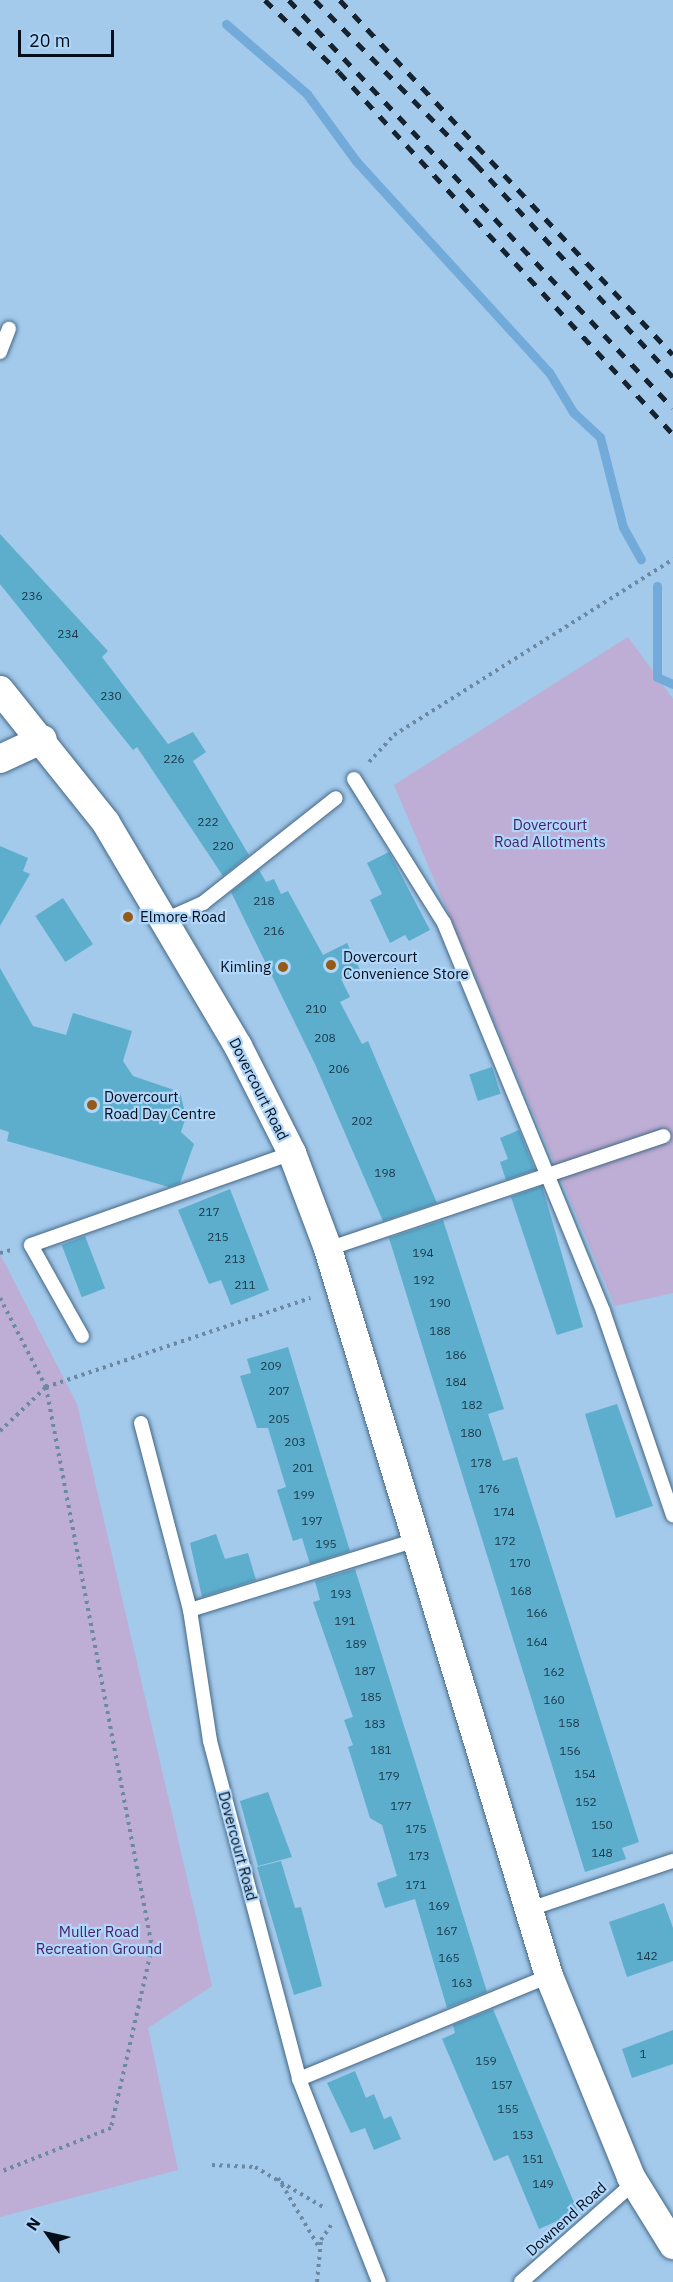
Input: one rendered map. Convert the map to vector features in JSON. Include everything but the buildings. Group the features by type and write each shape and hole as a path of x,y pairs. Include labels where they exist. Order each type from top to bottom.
{"street":[{"name":"Dovercourt Road","path":"0,690 43,739 105,823 165,920 238,1046 292,1153 328,1250 413,1541 549,1976 634,2182 673,2245"},
{"path":"0,759 43,739"}],"lane":[{"path":"0,352 9,329"},
{"path":"354,779 444,923 507,1068 546,1176 603,1311 673,1515"},
{"path":"165,920 203,903 336,798"},
{"path":"328,1250 663,1136"},
{"path":"82,1336 31,1245 292,1153"},
{"name":"Dovercourt Road","path":"141,1423 190,1610 210,1741 299,2079 379,2282"},
{"path":"190,1610 413,1541"},
{"path":"527,1910 673,1861"},
{"path":"299,2079 549,1976"},
{"name":"Downend Road","path":"521,2282 634,2182"}],"path":[{"path":"354,779 394,735 673,559"},
{"path":"0,1431 46,1387 339,1288"},
{"path":"0,1298 46,1387 152,1947 111,2128 0,2172"},
{"path":"212,2165 255,2167 278,2177 339,2218"},
{"path":"278,2177 320,2249"},
{"path":"317,2282 321,2240 339,2218 351,2211"}],"green space":[{"name":"Dovercourt Road Allotments","path":"628,637 673,699 673,1293 615,1306 394,785"},
{"name":"Muller Road Recreation Ground","path":"0,1254 77,1404 212,1986 148,2028 178,2170 0,2217"}],"waterway":[{"path":"226,24 307,94 356,161 549,372 573,412 600,437 623,527 641,559"},
{"path":"657,586 657,677 673,684"}],"railway":[{"path":"265,0 339,72 673,434"},
{"path":"289,0 673,408"},
{"path":"315,0 476,164 673,377"},
{"path":"340,0 673,354"}],"place":[{"name":"Elmore Road","path":"128,917"},
{"name":"Dovercourt Convenience Store","path":"331,965"},
{"name":"Kimling","path":"283,967"},
{"name":"Dovercourt Road Day Centre","path":"92,1105"}]}
